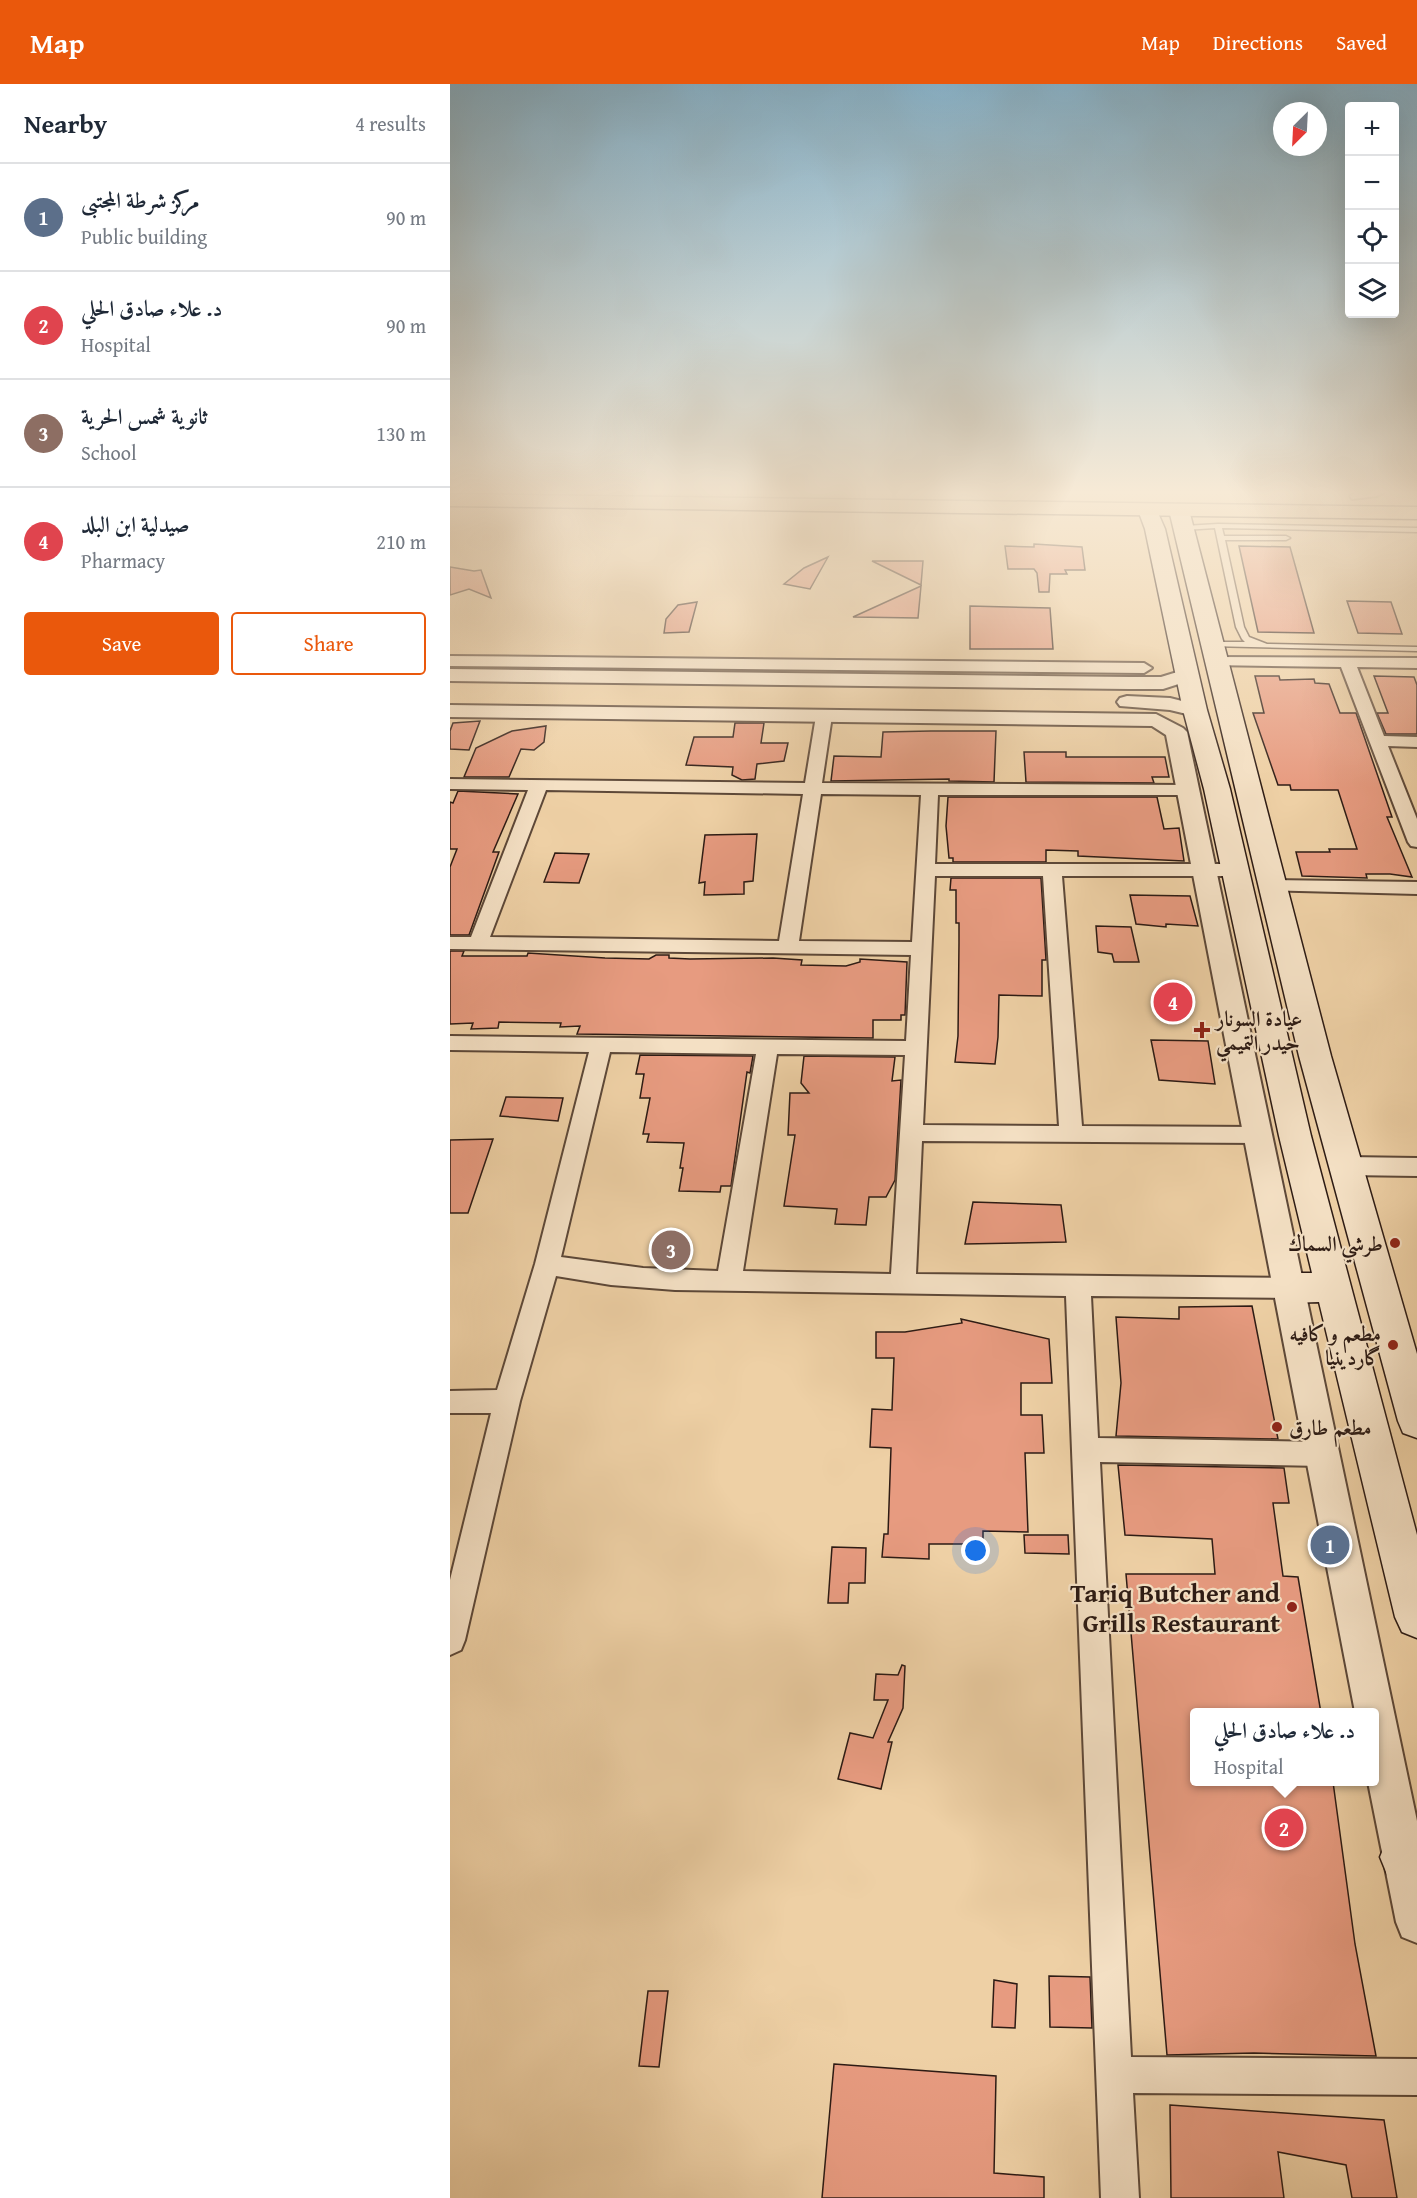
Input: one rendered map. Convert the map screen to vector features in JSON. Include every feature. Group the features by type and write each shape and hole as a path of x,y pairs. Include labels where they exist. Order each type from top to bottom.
{"main road":[{"path":"1176,591 1187,675 1217,789 1219,870 1276,1056 1417,1617"},
{"path":"1192,591 1214,653 1315,1056 1417,1421"},
{"path":"1276,1056 1315,1056"},
{"path":"1289,1288 1334,1287"}],"street":[{"path":"1214,653 1347,663 1417,663"},
{"path":"450,661 950,691 1130,693 1195,710"},
{"path":"1347,663 1377,741 1413,821 1417,842"},
{"path":"450,711 673,705 950,691 1144,668"},
{"path":"450,675 635,671"},
{"path":"1130,693 1187,675"},
{"path":"450,694 673,705 824,716 950,691 1156,720 1176,732 1188,790 1219,870 1257,1135 1322,1454 1378,1708"},
{"path":"788,947 824,716"},
{"path":"1377,741 1417,741"},
{"path":"450,784 930,790 1188,790"},
{"path":"478,943 538,785"},
{"path":"903,1284 930,790"},
{"path":"925,870 1219,870"},
{"path":"1052,870 1071,1134"},
{"path":"1271,886 1417,888"},
{"path":"450,943 921,949"},
{"path":"450,1043 915,1048"},
{"path":"450,1640 507,1401 547,1264 601,1045"},
{"path":"729,1280 768,1047"},
{"path":"911,1133 1257,1135"},
{"path":"1347,1166 1417,1167"},
{"path":"547,1264 587,1274 729,1280 1289,1288"},
{"path":"1078,1286 1120,2198"},
{"path":"450,1402 507,1401"},
{"path":"1085,1450 1322,1454"},
{"path":"1379,1712 1411,1857 1417,1922"},
{"path":"1114,2075 1417,2077"}],"lane":[{"path":"1233,591 1240,627 1246,639 1256,644"},
{"path":"1214,653 1256,644 1280,647 1417,649"}],"building":[{"path":"450,591 464,591 450,595"},
{"path":"473,591 488,591 491,598"},
{"path":"911,591 921,591 918,618 853,617"},
{"path":"1249,591 1302,591 1314,633 1258,632"},
{"path":"1347,601 1391,602 1402,634 1358,633"},
{"path":"697,602 689,632 664,633 666,619 678,605"},
{"path":"970,606 1050,608 1053,649 970,649"},
{"path":"1255,676 1279,676 1280,680 1314,679 1315,683 1329,684 1340,713 1356,713 1392,817 1387,817 1412,877 1390,874 1366,874 1367,878 1302,876 1296,852 1357,849 1338,790 1291,790 1290,785 1278,785 1253,713 1264,713"},
{"path":"1374,676 1414,677 1417,685 1417,734 1386,734 1377,713 1388,713"},
{"path":"480,721 469,750 450,749 450,731 453,723"},
{"path":"735,723 764,723 761,743 788,743 784,761 757,764 755,779 742,780 732,775 733,767 686,765 694,737 733,737"},
{"path":"546,726 544,742 534,750 521,749 509,777 464,777 476,748 512,731"},
{"path":"996,731 994,782 949,781 949,779 831,781 834,756 881,757 883,732"},
{"path":"1024,752 1066,752 1066,757 1165,757 1169,777 1152,777 1154,783 1026,782"},
{"path":"458,791 518,794 493,852 499,852 469,935 450,935 450,867 457,849 450,849 450,802 453,803"},
{"path":"948,797 1157,797 1164,829 1179,828 1184,861 1078,856 1078,851 1046,850 1046,862 953,862 953,858 949,858 946,826"},
{"path":"757,834 753,881 744,882 744,894 704,895 705,882 699,883 705,835"},
{"path":"555,853 589,854 579,883 544,882"},
{"path":"951,878 1041,878 1046,960 1042,960 1042,996 999,995 995,1064 955,1062 958,1036 959,923 956,923 956,890 950,890"},
{"path":"1130,895 1190,896 1198,926 1166,924 1166,927 1136,924"},
{"path":"1096,926 1131,927 1139,962 1114,962 1112,954 1098,952"},
{"path":"450,951 464,951 462,956 527,956 528,953 649,959 656,955 690,959 773,958 802,960 801,965 846,966 860,962 860,959 907,962 905,1015 901,1015 901,1020 873,1020 873,1038 577,1034 580,1026 560,1027 561,1023 499,1022 498,1028 471,1029 473,1023 450,1024"},
{"path":"1151,1040 1208,1041 1215,1084 1159,1080"},
{"path":"640,1055 753,1056 750,1073 747,1072 731,1186 721,1186 720,1192 679,1191 684,1143 647,1142 649,1134 643,1134 650,1098 640,1098 644,1074 636,1074"},
{"path":"804,1056 895,1057 892,1081 901,1080 895,1180 886,1197 869,1197 866,1225 835,1224 837,1209 784,1206 795,1135 788,1135 790,1093 809,1093 801,1083"},
{"path":"506,1097 563,1098 558,1121 500,1116"},
{"path":"493,1139 468,1213 450,1213 450,1140"},
{"path":"973,1202 1061,1205 1066,1242 965,1244"},
{"path":"1252,1306 1278,1439 1116,1436 1121,1383 1116,1317 1179,1319 1179,1307"},
{"path":"961,1319 1049,1339 1052,1383 1021,1383 1021,1415 1042,1415 1044,1453 1025,1453 1028,1532 983,1531 983,1544 929,1544 929,1559 882,1557 884,1534 888,1534 891,1448 870,1447 872,1409 892,1410 894,1358 876,1358 876,1332 905,1332 962,1323"},
{"path":"1118,1465 1284,1468 1289,1503 1273,1503 1283,1576 1298,1577 1320,1708 1190,1708 1190,1786 1334,1786 1355,1944 1376,2056 1254,2053 1167,2055 1126,1574 1215,1574 1212,1539 1125,1535"},
{"path":"1024,1535 1068,1535 1069,1554 1025,1553"},
{"path":"832,1547 866,1548 865,1583 849,1583 848,1603 828,1603"},
{"path":"902,1665 905,1666 903,1708 888,1742 892,1742 881,1789 838,1779 850,1733 873,1738 888,1700 874,1700 876,1674 898,1675"},
{"path":"1049,1976 1090,1977 1092,2028 1050,2027"},
{"path":"994,1980 1017,1984 1015,2028 992,2027"},
{"path":"648,1991 668,1991 659,2067 639,2066"},
{"path":"834,2064 996,2076 994,2173 1044,2177 1044,2198 822,2198"},
{"path":"1170,2105 1384,2120 1397,2198 1352,2198 1346,2165 1278,2152 1284,2198 1171,2198"}],"place":[{"name":"صيدلية ابن البلد","path":"1173,1002"},
{"name":"عيادة السونار حيدر التميمي","path":"1202,1030"},
{"name":"طرشي السماك","path":"1395,1243"},
{"name":"ثانوية شمس الحرية","path":"671,1250"},
{"name":"مطعم و كافيه گاردينيا","path":"1393,1345"},
{"name":"مطعم طارق","path":"1277,1427"},
{"name":"مركز شرطة المجتبى","path":"1330,1545"},
{"name":"Tariq Butcher and Grills Restaurant","path":"1292,1607"},
{"name":"د. علاء صادق الحلي","path":"1284,1828"}]}
